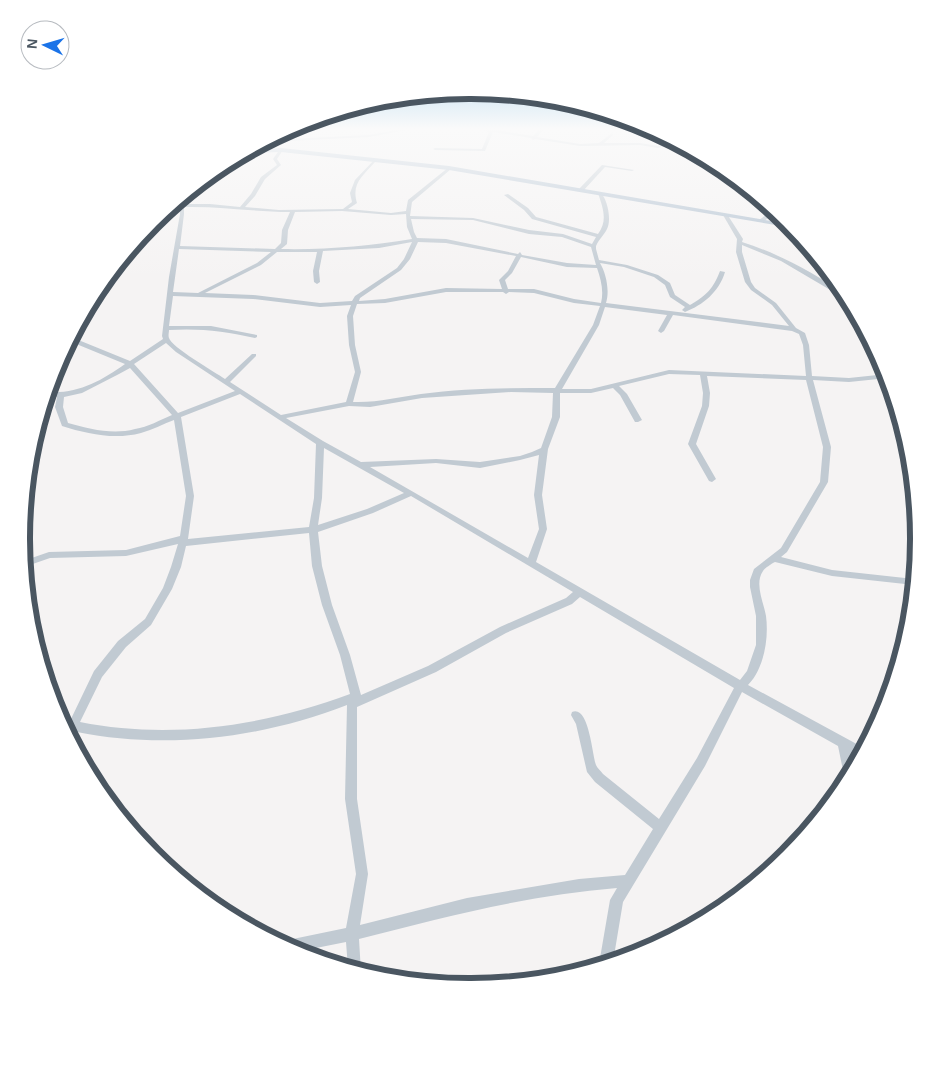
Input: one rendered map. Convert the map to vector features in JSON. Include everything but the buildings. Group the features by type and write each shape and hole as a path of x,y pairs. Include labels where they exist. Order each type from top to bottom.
{"main road":[{"path":"517,179 777,224"}],"street":[{"path":"241,209 253,195 262,179"},
{"path":"342,210 355,203 352,193 358,179"},
{"path":"416,240 411,235 408,215 410,201 436,179"},
{"path":"582,190 592,179"},
{"path":"531,563 543,529 538,495 544,449 556,417 557,391 596,325 606,295 593,246 605,228 606,221 600,193"},
{"path":"506,195 526,209 534,218 598,236"},
{"path":"186,203 241,209 342,210 473,219 529,232 563,236 593,246"},
{"path":"181,207 166,328 166,340 178,352 320,443 411,493 740,686 856,749"},
{"path":"199,294 259,264 284,244 285,230 293,211"},
{"path":"726,215 740,243 739,252 748,282 753,289 774,304 794,329"},
{"path":"760,221 768,215"},
{"path":"349,404 358,372 352,345 350,316 357,297 367,288 395,272 403,265 416,240"},
{"path":"177,247 320,250 379,246 416,240 446,241 559,263 625,266 656,276 668,284 672,296 690,308"},
{"path":"740,243 756,248 785,262 833,290"},
{"path":"317,282 316,271 320,250"},
{"path":"506,292 502,280 510,272 520,254"},
{"path":"679,314 715,289 722,272"},
{"path":"171,294 263,298 290,303 320,305 392,300 446,290 545,292 574,301 794,329 802,333 809,378 827,447 824,482 784,550 759,569 755,580 764,632 761,651 749,680 740,686 701,762 617,900 607,956"},
{"path":"661,331 671,313"},
{"path":"166,328 220,328 255,336"},
{"path":"54,394 80,392 130,364 166,340"},
{"path":"70,722 107,661 122,644 148,622 155,612 176,567 183,540 190,496 176,416 130,364 76,342"},
{"path":"226,382 254,354"},
{"path":"280,417 349,404 370,405 422,396 511,390 591,391 669,372 848,380 880,377"},
{"path":"703,373 708,389 704,413 692,438 692,444 712,479"},
{"path":"614,385 624,394 638,420"},
{"path":"62,395 58,407 65,424 78,429 106,433 132,433 241,391"},
{"path":"320,443 318,498 313,530 318,574 345,655 354,700 351,799 362,874 352,934 354,963"},
{"path":"361,465 436,461 480,465 520,458 535,454 544,449"},
{"path":"31,562 49,556 126,553 183,540 313,530 370,511 411,493"},
{"path":"773,558 832,574 908,581"},
{"path":"72,726 116,733 172,735 227,731 330,708 432,669 503,630 569,601 580,592"},
{"path":"576,715 581,723 591,768 599,778 661,828"},
{"path":"844,742 847,765"},
{"path":"301,944 352,934 467,905 579,885 629,881"}]}
